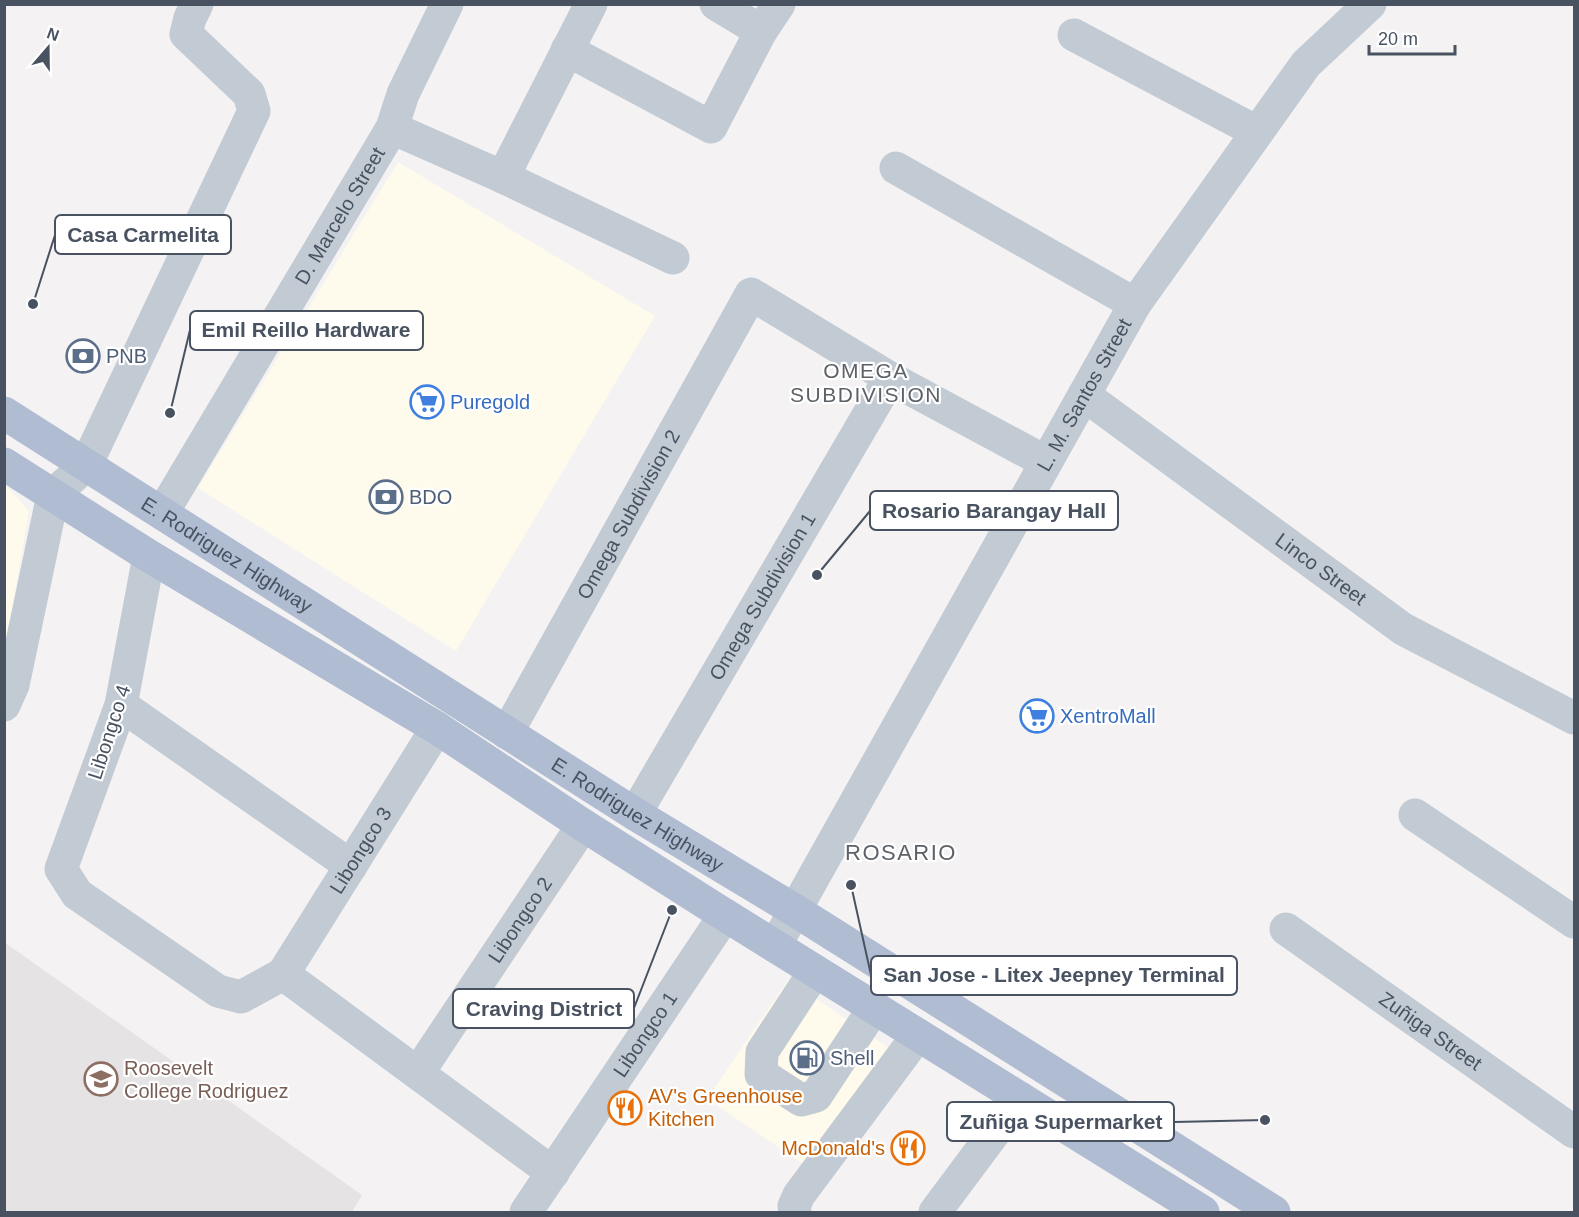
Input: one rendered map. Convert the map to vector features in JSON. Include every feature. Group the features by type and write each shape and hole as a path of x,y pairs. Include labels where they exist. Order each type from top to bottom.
{"main road":[{"name":"E. Rodriguez Highway","path":"4,412 635,814 796,910 1274,1212"},
{"name":"E. Rodriguez Highway","path":"4,464 148,556 437,728 583,825 725,915 1203,1212"},
{"path":"1056,1121 1076,1089"}],"street":[{"path":"4,705 13,685 53,495 86,465 254,111 249,94 186,34 197,4"},
{"name":"D. Marcelo Street","path":"163,512 392,128 403,94 447,4"},
{"path":"503,177 591,4"},
{"path":"716,4 761,31"},
{"path":"567,50 711,127 761,31 779,4"},
{"name":"L. M. Santos Street","path":"775,946 1135,304 1306,64 1370,4"},
{"path":"1074,35 1257,132"},
{"path":"392,128 503,177 673,258"},
{"path":"896,168 1135,304"},
{"name":"Omega Subdivision 2","path":"507,733 751,294 890,378"},
{"path":"890,378 1046,462"},
{"name":"Omega Subdivision 1","path":"635,814 890,378"},
{"name":"Linco Street","path":"1084,394 1403,629 1575,717"},
{"name":"Libongco 4","path":"148,556 121,705 61,869 77,894 218,991 241,997 283,974"},
{"path":"121,705 351,866"},
{"name":"Libongco 3","path":"283,974 437,728"},
{"path":"1415,815 1575,922"},
{"name":"Libongco 2","path":"418,1073 583,825"},
{"name":"Libongco 1","path":"526,1212 725,915"},
{"name":"Zuñiga Street","path":"1286,929 1575,1132"},
{"path":"815,971 762,1052 761,1074 801,1100 816,1096 874,1008"},
{"path":"283,974 553,1173"},
{"path":"795,1212 794,1206 799,1195 918,1035"},
{"path":"935,1212 1020,1098"}],"shaded area":[{"name":"Puregold","path":"398,162 655,316 456,651 198,488"},
{"path":"5,484 29,511 5,651"},
{"name":"Roosevelt College Rodriguez","path":"4,942 362,1195 352,1212 5,1212"},
{"path":"788,980 889,1048 808,1167 707,1099"}],"place":[{"name":"Casa Carmelita","path":"33,304"},
{"name":"PNB","path":"83,356"},
{"name":"Puregold","path":"427,402"},
{"name":"Emil Reillo Hardware","path":"170,413"},
{"name":"BDO","path":"386,497"},
{"name":"Rosario Barangay Hall","path":"817,575"},
{"name":"XentroMall","path":"1037,716"},
{"name":"San Jose - Litex Jeepney Terminal","path":"851,885"},
{"name":"Craving District","path":"672,910"},
{"name":"Shell","path":"807,1058"},
{"name":"Roosevelt College Rodriguez","path":"101,1079"},
{"name":"AV's Greenhouse Kitchen","path":"625,1108"},
{"name":"Zuñiga Supermarket","path":"1265,1120"},
{"name":"McDonald's","path":"908,1148"}],"district":[{"name":"OMEGA SUBDIVISION","path":"866,382"},
{"name":"ROSARIO","path":"901,852"}]}
